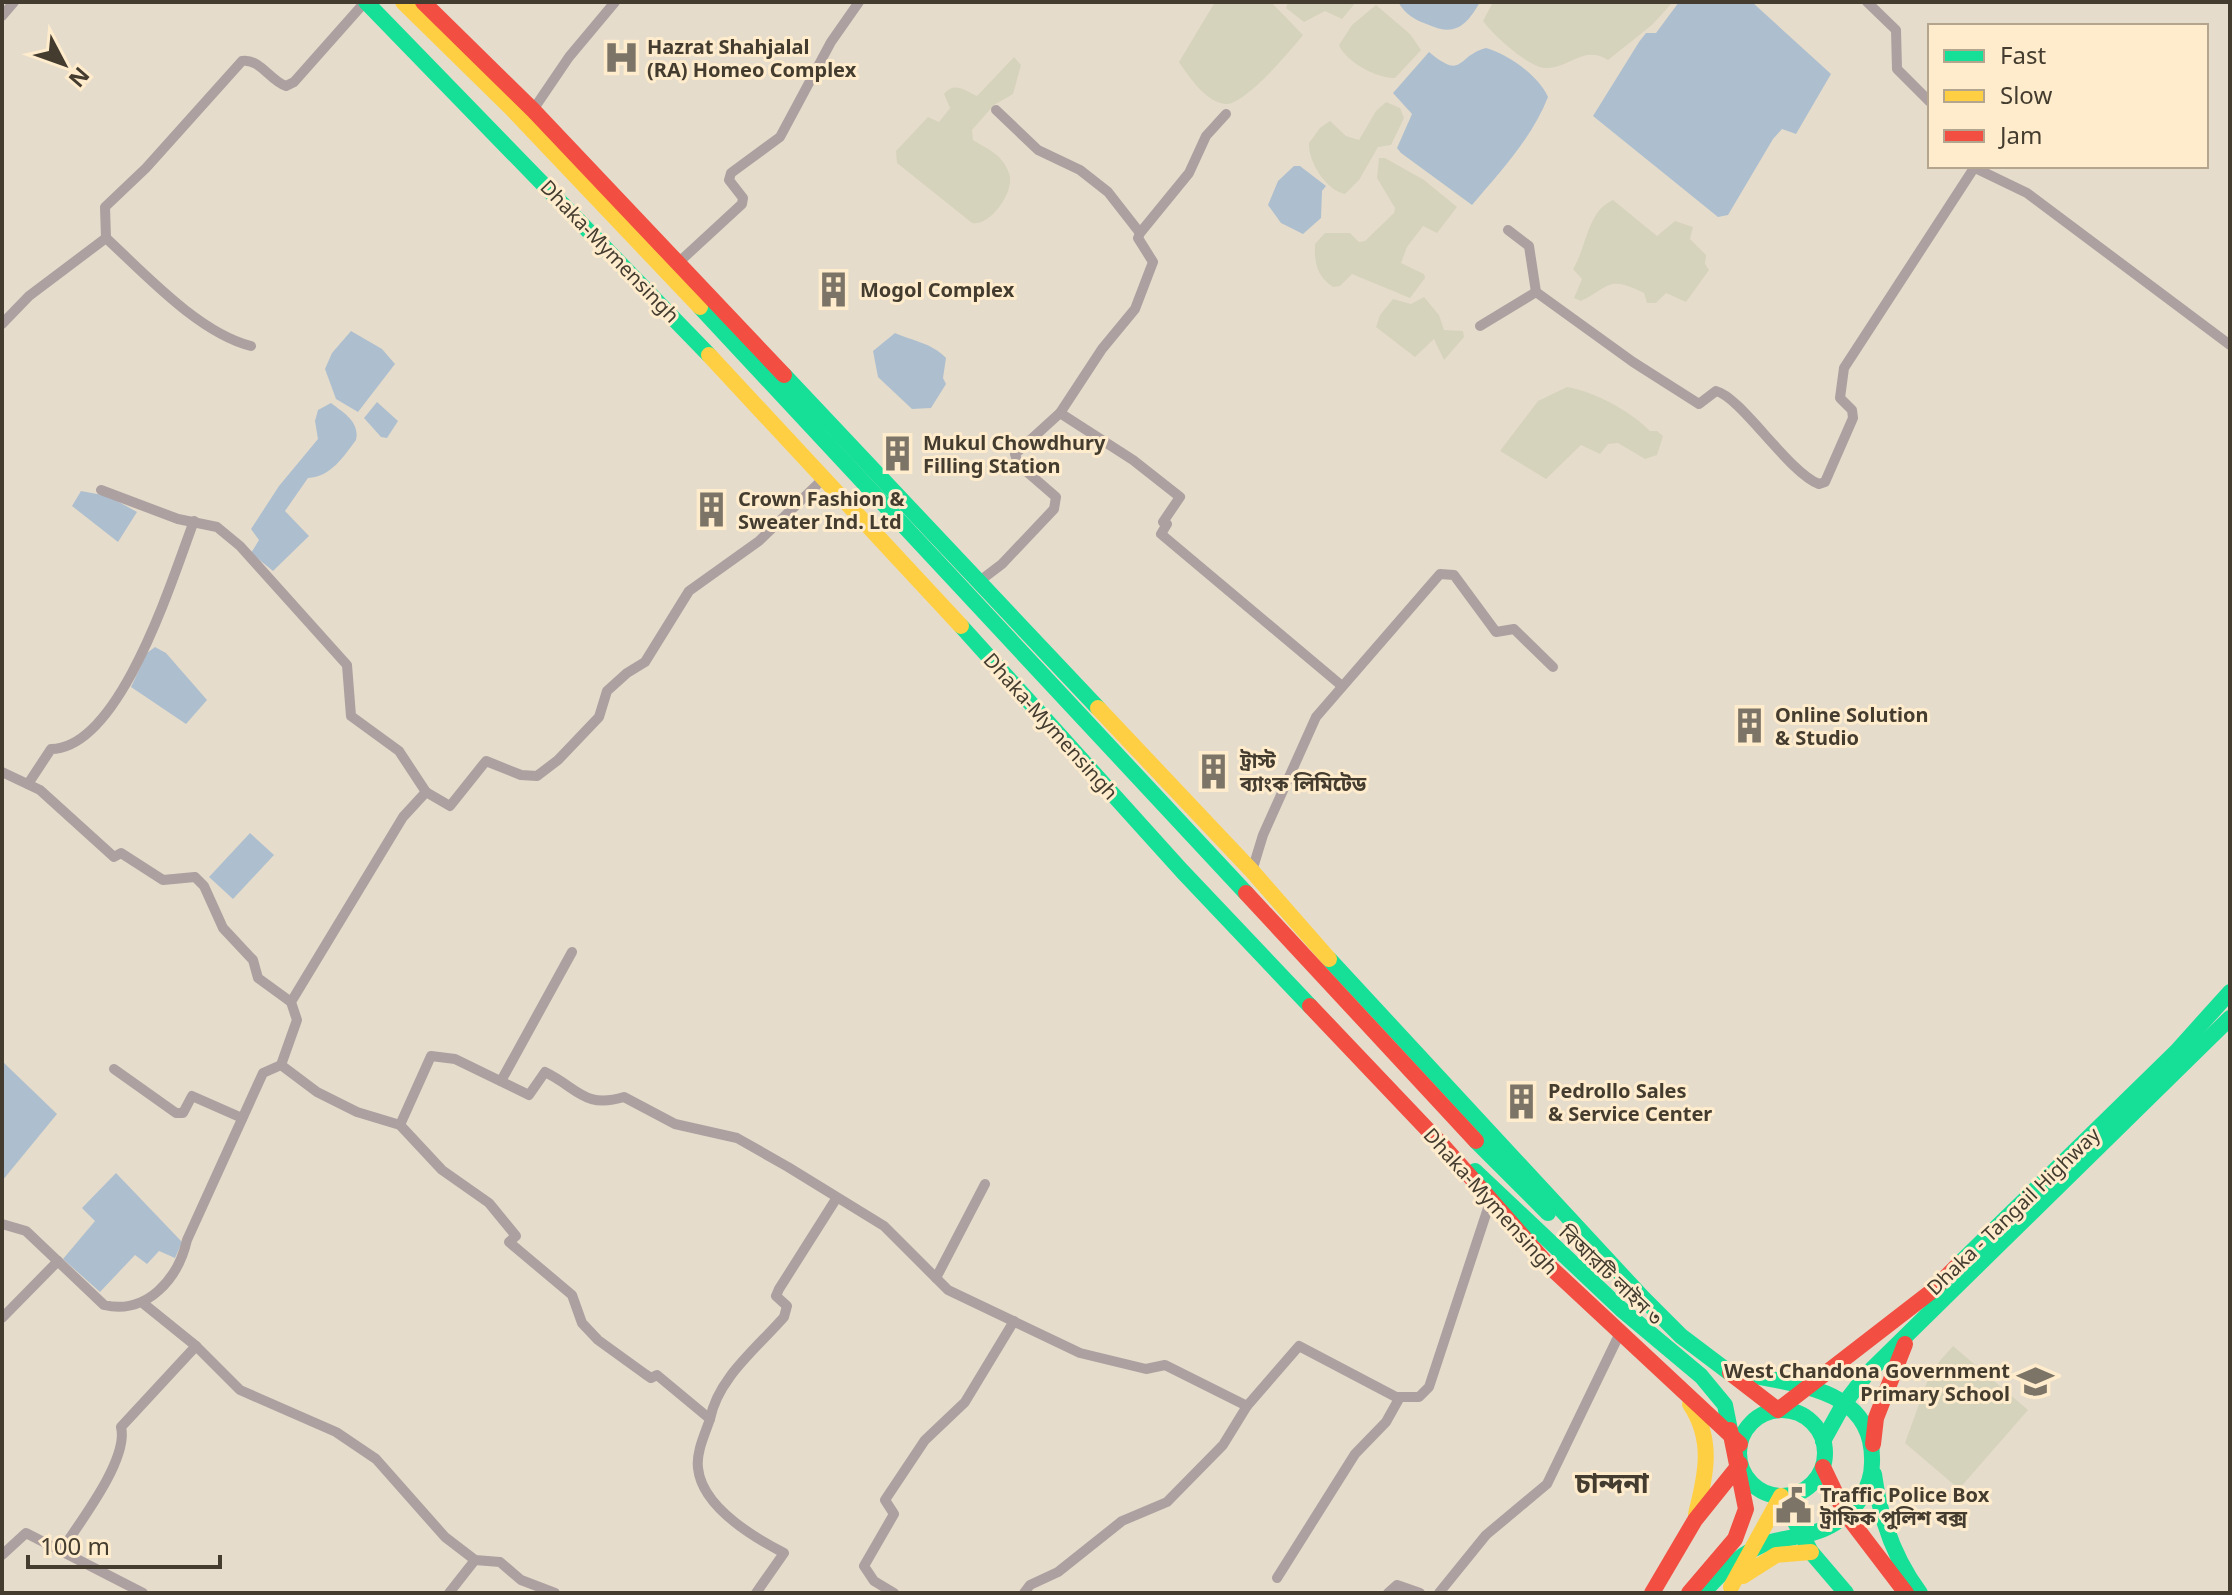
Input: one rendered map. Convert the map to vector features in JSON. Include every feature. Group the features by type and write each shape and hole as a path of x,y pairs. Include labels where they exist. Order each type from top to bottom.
{"main road":[{"name":"Dhaka-Mymensingh","path":"366,2 658,300 1182,871 1445,1148 1549,1266 1619,1335 1740,1444"},
{"name":"বিআরটি লাইন ৩","path":"403,2 511,108 678,283 1187,833 1318,966 1434,1098 1650,1316 1732,1370 1818,1388 1851,1409 1865,1426 1874,1460 1857,1511 1879,1569 1893,1593"},
{"name":"Dhaka-Mymensingh","path":"423,2 533,110 1252,871 1279,905 1643,1298 1681,1336 1778,1410 1801,1414 1818,1430 1823,1441"},
{"path":"1279,905 1299,946"},
{"name":"Dhaka - Tangail Highway","path":"1778,1410 1932,1291 2176,1052 2230,992"},
{"name":"Dhaka - Tangail Highway","path":"1823,1441 1843,1405 1866,1375 2230,1018"},
{"name":"বিআরটি লাইন ৩","path":"1445,1148 1504,1195 1621,1309 1719,1393 1734,1437 1746,1509 1735,1539 1689,1593"},
{"path":"1910,1334 1876,1418 1872,1456 1880,1515 1896,1555 1920,1593"},
{"path":"1669,1380 1700,1416 1704,1431 1707,1477 1695,1520"},
{"path":"1778,1410 1753,1421 1740,1444 1740,1464 1755,1487 1781,1496 1806,1488 1823,1467"},
{"path":"1823,1441 1823,1467 1832,1491 1906,1593"},
{"path":"1652,1593 1695,1520 1740,1464"},
{"path":"1703,1593 1727,1567 1764,1544 1831,1526 1851,1513 1866,1491"},
{"path":"1781,1496 1811,1552 1846,1593"},
{"path":"1728,1590 1781,1496"},
{"path":"1728,1590 1776,1555 1811,1552"}],"street":[{"path":"2,16 14,2"},
{"path":"251,346 233,341 181,305 106,238 105,207 146,168 242,61 255,63 277,83 286,86 294,82 366,2"},
{"path":"533,110 569,57 615,2"},
{"path":"678,263 742,204 743,198 729,180 731,173 780,137 831,42 859,2"},
{"path":"1867,2 1896,30 1897,69 1928,100"},
{"path":"996,110 1038,150 1080,170 1108,192 1140,233"},
{"path":"977,583 1002,564 1054,509 1056,497 1018,464 1015,454 1060,413 1102,349 1135,309 1153,262 1138,238 1140,233 1189,173 1206,136 1226,114"},
{"path":"1508,230 1529,246 1536,292 1633,362 1699,404 1716,391 1730,397 1756,429 1819,484 1825,482 1853,418 1852,410 1840,398 1840,379 1844,368 1971,168"},
{"path":"1974,168 2027,193 2230,345"},
{"path":"2,324 29,296 106,238"},
{"path":"1480,326 1536,292"},
{"path":"1060,413 1133,460 1180,497 1163,522 1167,524 1161,534 1342,686"},
{"path":"101,490 217,527 240,546 347,665 351,716 399,751 426,792 450,806 486,761 521,775 537,776 558,760 599,717 607,691 645,662 689,591 759,541 824,478"},
{"path":"28,784 51,749 73,744 92,729 124,688 166,602 194,521"},
{"path":"1252,871 1269,821 1316,717 1445,571 1454,575 1496,632 1514,629 1553,667"},
{"path":"2,772 28,784 82,824 114,857 121,853 163,880 195,877 204,886 223,928 253,960 258,978 291,1002 297,1020 281,1065 263,1073 187,1240 182,1260 144,1304 121,1309 104,1305 26,1231 2,1224"},
{"path":"291,1002 403,817 426,792"},
{"path":"501,1081 572,952"},
{"path":"400,1125 431,1056 455,1059 529,1095 545,1072 587,1099 602,1104 624,1097 675,1124 737,1138 884,1226 948,1290 1105,1361 1146,1369 1165,1365 1247,1406"},
{"path":"281,1065 317,1092 357,1112 400,1125 442,1170 489,1203 516,1236 509,1242 572,1295 582,1323 598,1340 651,1378 657,1375 710,1419"},
{"path":"114,1069 176,1113 183,1113 192,1096 242,1118"},
{"path":"936,1278 985,1184"},
{"path":"756,1593 784,1553 759,1541 707,1492 697,1457 718,1394 733,1372 784,1317 787,1306 776,1296 779,1289 836,1199"},
{"path":"1024,1593 1030,1585 1082,1555 1122,1521 1167,1502 1223,1445 1247,1406 1299,1346 1400,1397 1419,1397 1429,1387 1490,1202"},
{"path":"2,1318 58,1261"},
{"path":"144,1304 196,1346 240,1390 336,1432 367,1452 445,1537 475,1560 500,1562 521,1580 555,1593"},
{"path":"894,1593 874,1581 864,1566 894,1514 885,1500 925,1440 965,1402 1014,1321"},
{"path":"1439,1593 1486,1535 1547,1484 1559,1465 1592,1385 1619,1335"},
{"path":"61,1551 117,1462 124,1436 121,1427 196,1346"},
{"path":"1277,1578 1355,1454 1386,1422 1400,1397"},
{"path":"2,1555 26,1533 143,1593"},
{"path":"449,1593 475,1560"},
{"path":"1388,1593 1397,1585 1420,1593"}],"shaded area":[{"path":"1215,2 1271,2 1303,35 1255,87 1244,96 1225,104 1205,94 1179,62"},
{"path":"1288,2 1356,2 1342,19 1325,11 1304,22 1286,8"},
{"path":"1493,2 1673,2 1652,25 1608,60 1592,55 1548,68 1523,58 1503,43 1483,21"},
{"path":"1376,5 1410,34 1421,50 1395,78 1380,76 1362,68 1339,45 1352,25"},
{"path":"1014,57 1021,65 1013,94 994,105 972,130 973,140 1003,161 1009,173 1009,189 993,214 979,223 972,223 897,163 896,151 928,117 939,122 950,108 944,94 948,90 960,88 977,96"},
{"path":"1386,102 1400,108 1404,118 1391,145 1378,147 1359,180 1345,194 1331,187 1312,158 1309,143 1320,128 1330,121 1346,136 1359,140 1376,111"},
{"path":"1379,158 1385,158 1424,180 1457,207 1437,233 1423,226 1407,247 1401,263 1424,274 1425,278 1410,298 1352,274 1340,286 1333,287 1323,279 1316,263 1315,244 1325,233 1350,233 1359,242 1365,241 1394,213 1395,208 1377,178"},
{"path":"1613,200 1657,236 1675,221 1693,227 1690,239 1706,255 1705,264 1709,270 1686,302 1666,293 1656,303 1647,303 1644,293 1616,284 1581,301 1574,298 1582,279 1573,269 1598,212"},
{"path":"1424,297 1439,315 1444,330 1463,331 1464,337 1444,360 1434,339 1415,357 1376,327 1380,315 1393,299 1411,304"},
{"path":"1567,387 1611,403 1650,431 1657,431 1663,436 1657,455 1645,459 1618,443 1608,444 1600,454 1581,445 1546,479 1500,451 1538,401"},
{"path":"1953,1346 2028,1410 1959,1489 1905,1443 1931,1371"}],"water":[{"path":"1398,2 1480,2 1465,23 1446,30 1415,19"},
{"path":"1679,2 1752,2 1831,74 1796,134 1782,129 1773,139 1728,215 1718,217 1593,116 1639,42 1646,33 1656,33"},
{"path":"1486,48 1522,67 1538,81 1548,97 1524,140 1472,205 1397,148 1412,114 1393,93 1429,52 1448,65 1455,66"},
{"path":"1294,166 1300,166 1326,186 1322,191 1321,218 1303,234 1281,223 1268,205 1278,181"},
{"path":"351,331 382,349 395,364 358,412 336,399 325,369 332,353"},
{"path":"895,333 928,346 946,358 943,378 946,384 931,408 912,409 878,377 873,351"},
{"path":"377,402 398,421 387,438 381,437 364,418"},
{"path":"331,403 353,423 356,440 330,470 308,478 285,511 309,536 273,571 251,553 259,540 251,529 279,486 318,439 315,421 318,410"},
{"path":"81,491 108,496 137,512 118,542 72,506"},
{"path":"155,647 166,653 207,700 186,724 131,687 147,653"},
{"path":"250,833 274,855 233,899 209,877"},
{"path":"2,1061 57,1114 2,1181"},
{"path":"116,1173 182,1242 175,1258 159,1251 147,1264 135,1255 100,1292 63,1259 95,1221 82,1208"}],"traffic: fast":[{"path":"366,2 709,355"},
{"path":"700,307 1246,893"},
{"path":"784,375 1098,708"},
{"path":"961,626 1182,871 1310,1006"},
{"path":"1329,959 1643,1298 1681,1336 1730,1373"},
{"path":"1960,1263 2176,1052 2230,992"},
{"path":"1823,1441 1843,1405 1866,1375 2230,1018"},
{"path":"1476,1141 1548,1213"},
{"path":"1475,1171 1621,1309 1701,1376 1725,1405 1730,1430"},
{"path":"1703,1593 1725,1570 1751,1550 1771,1542 1820,1531 1843,1518 1866,1490 1871,1472 1869,1437 1859,1417 1844,1403 1802,1386 1734,1371"},
{"path":"1782,1410 1806,1417 1818,1429 1825,1453 1818,1477 1806,1489 1782,1496 1758,1489 1746,1477 1739,1453 1746,1429 1758,1417 1782,1410"},
{"path":"1874,1474 1889,1536 1902,1565 1920,1593"},
{"path":"1781,1496 1811,1552 1846,1593"}],"traffic: slow":[{"path":"403,2 511,108 700,307"},
{"path":"709,355 961,626"},
{"path":"1098,708 1252,871 1329,959"},
{"path":"1690,1404 1698,1417 1706,1458 1696,1514"},
{"path":"1731,1587 1781,1496"},
{"path":"1743,1576 1776,1555 1811,1552"}],"traffic: jam":[{"path":"423,2 533,110 784,375"},
{"path":"1246,893 1476,1141"},
{"path":"1310,1006 1445,1148 1549,1266 1740,1444"},
{"path":"1730,1373 1778,1410 1932,1291 1960,1263"},
{"path":"1873,1444 1876,1418 1905,1344"},
{"path":"1689,1593 1735,1539 1746,1509 1730,1430"},
{"path":"1652,1593 1695,1520 1740,1464"},
{"path":"1823,1467 1845,1513 1906,1593"}],"place":[{"name":"Hazrat Shahjalal (RA) Homeo Complex","path":"621,57"},
{"name":"Mogol Complex","path":"834,289"},
{"name":"Mukul Chowdhury Filling Station","path":"897,453"},
{"name":"Crown Fashion & Sweater Ind. Ltd","path":"712,510"},
{"name":"Online Solution & Studio","path":"1749,725"},
{"name":"ট্রাস্ট ব্যাংক লিমিটেড","path":"1214,771"},
{"name":"Pedrollo Sales & Service Center","path":"1522,1101"},
{"name":"West Chandona Government Primary School","path":"2036,1381"},
{"name":"Traffic Police Box ট্রাফিক পুলিশ বক্স","path":"1794,1505"}],"district":[{"name":"চান্দনা","path":"1612,1482"}]}
